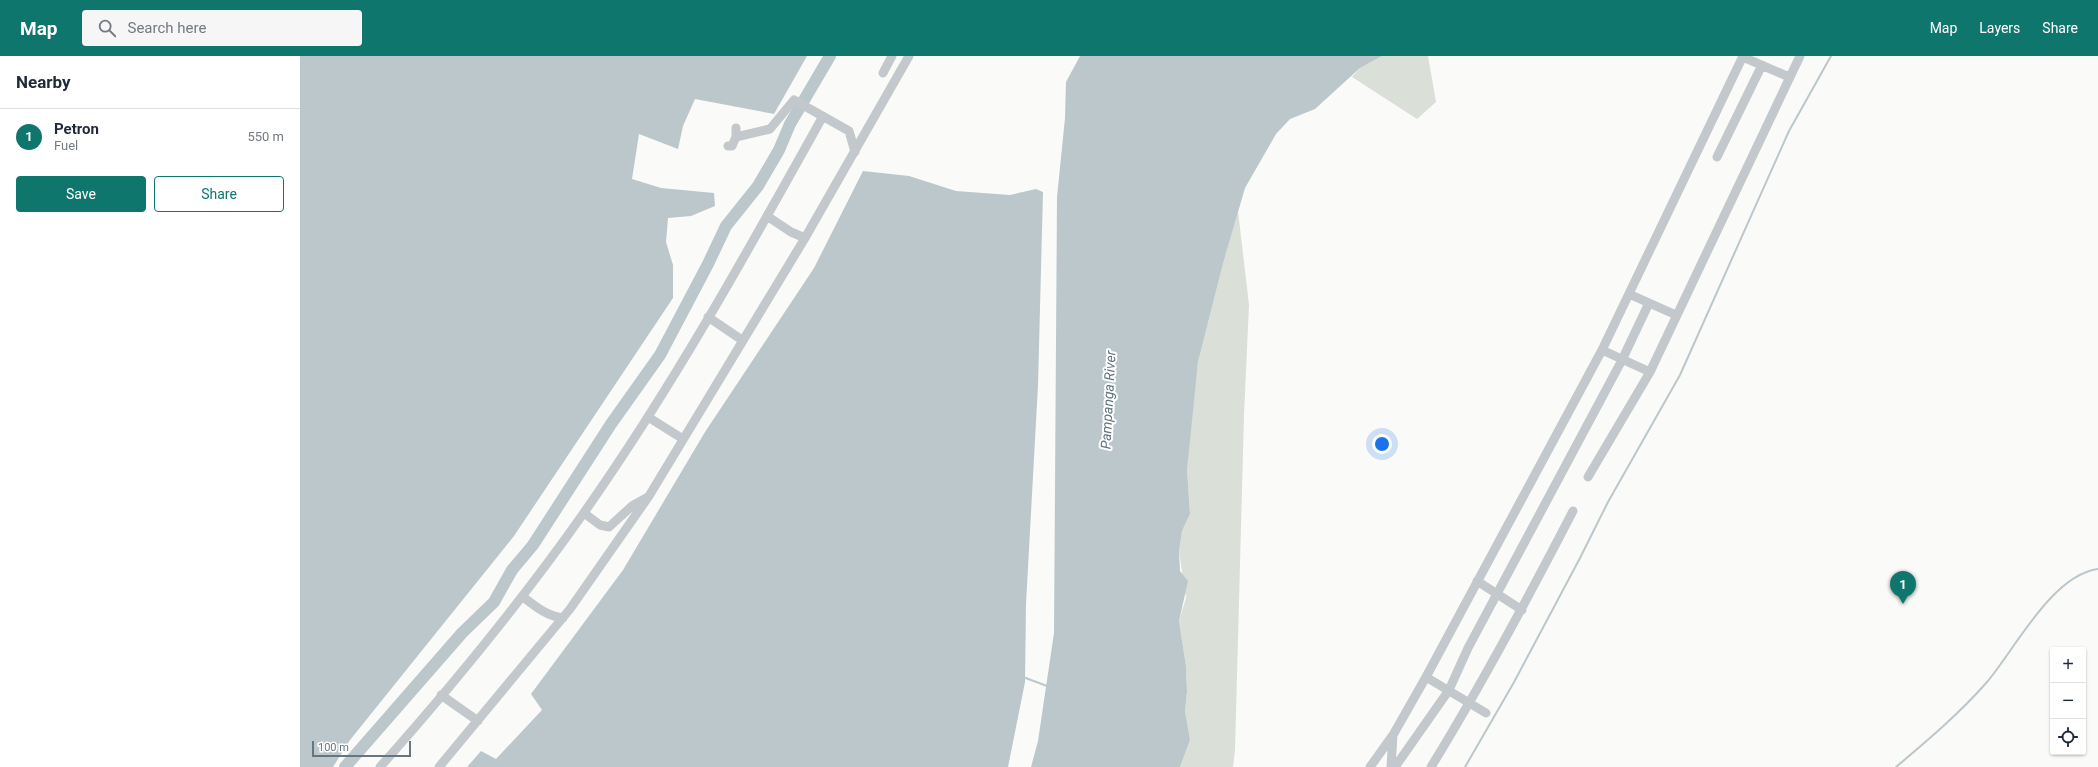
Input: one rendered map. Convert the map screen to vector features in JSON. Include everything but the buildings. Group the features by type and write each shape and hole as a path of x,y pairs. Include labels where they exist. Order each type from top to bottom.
{"street":[{"path":"883,73 892,56"},
{"path":"439,767 563,618 649,496 805,238 909,56"},
{"path":"1370,767 1393,735 1426,677 1602,350 1743,56 1790,77"},
{"path":"1588,477 1650,372 1800,56"},
{"path":"1717,157 1762,65"},
{"path":"736,137 770,130 794,100 849,131 855,152"},
{"path":"382,766 427,715 441,695 523,597 584,513 648,417 767,216 823,116"},
{"path":"728,146 732,146 736,137 736,128"},
{"path":"767,216 791,232 805,238"},
{"path":"1629,294 1676,315"},
{"path":"1395,767 1449,690 1468,648 1622,360 1649,303"},
{"path":"708,317 742,340"},
{"path":"1602,350 1650,372"},
{"path":"648,417 683,439"},
{"path":"584,513 600,525 609,527 632,506 649,496"},
{"path":"1431,767 1522,610 1572,511"},
{"path":"1477,581 1522,610"},
{"path":"523,597 542,611 552,616 563,618"},
{"path":"1426,677 1486,712"},
{"path":"441,695 478,721"},
{"path":"1391,767 1393,735"}],"shaded area":[{"path":"1382,56 1428,56 1436,102 1417,119 1352,77 1360,68"},
{"path":"1238,211 1249,305 1244,415 1235,750 1233,767 1180,767 1190,740 1185,711 1187,692 1186,666 1179,621 1186,598 1179,551 1182,531 1190,514 1187,469 1188,444 1198,362"}],"water":[{"path":"300,56 807,56 774,114 695,99 683,126 678,149 639,134 632,179 661,188 714,193 715,206 691,216 668,218 666,242 673,265 673,298 514,536 350,740 333,767 300,767"},
{"name":"Pampanga River","path":"1080,56 1382,56 1360,68 1315,109 1290,119 1276,134 1245,188 1224,260 1198,362 1187,469 1190,514 1182,531 1179,551 1180,571 1188,581 1179,621 1186,666 1187,692 1185,711 1190,740 1180,767 1031,767 1038,741 1054,633 1057,197 1065,118 1066,82"},
{"path":"863,171 909,176 956,191 1010,195 1036,189 1043,192 1038,385 1026,604 1025,682 1008,767 467,767 481,751 496,759 542,710 531,694 623,570 705,432 814,268"}],"waterway":[{"path":"345,767 462,633 494,602 512,570 533,545 611,424 660,355 708,264 726,226 758,186 779,150 790,124 830,56"},
{"path":"1465,767 1513,684 1608,502 1680,375 1789,131 1831,56"},
{"path":"1896,767 1966,705 1987,682 2022,633 2050,599 2065,585 2081,574 2098,569"},
{"path":"1023,677 1047,686"}],"place":[{"name":"Petron","path":"1903,604"}]}
